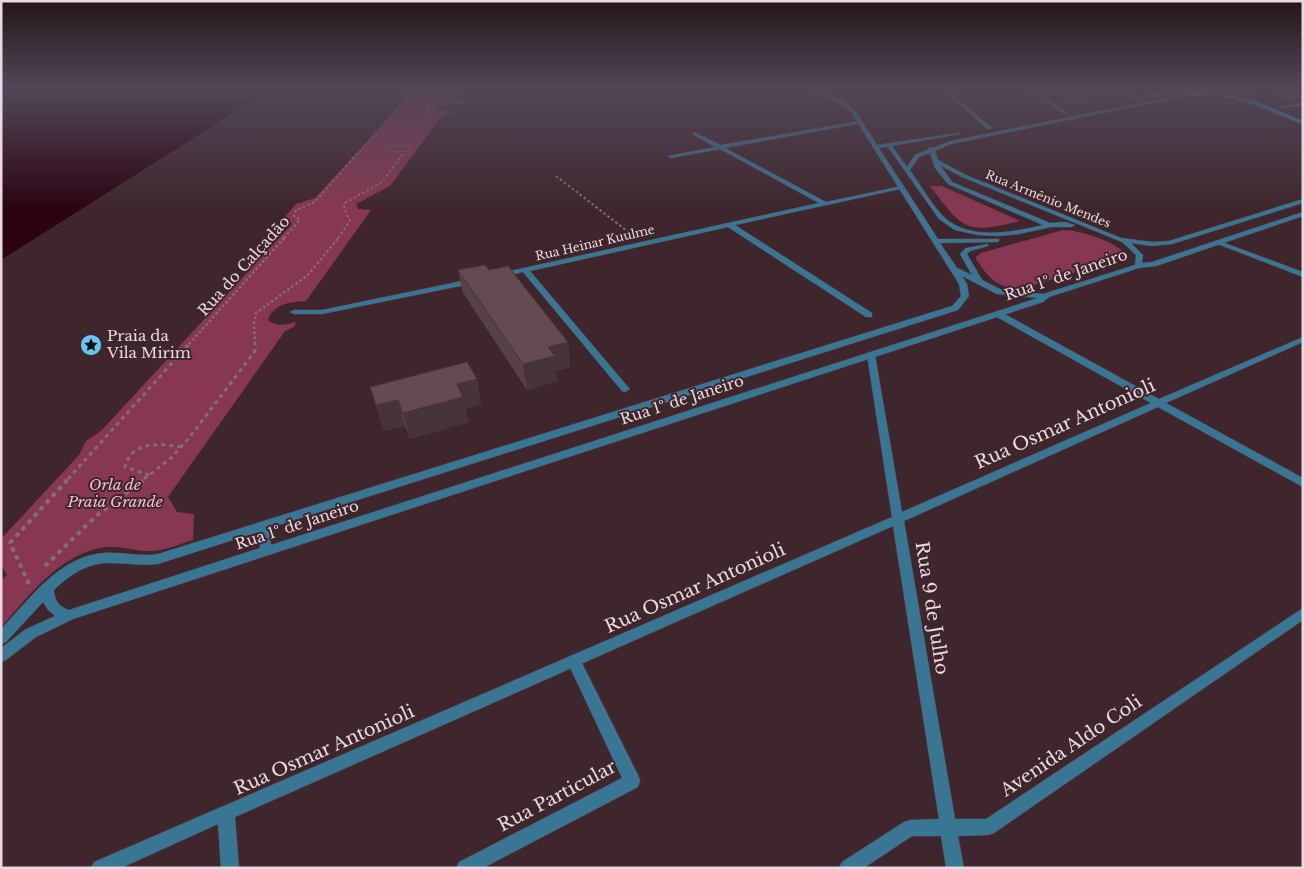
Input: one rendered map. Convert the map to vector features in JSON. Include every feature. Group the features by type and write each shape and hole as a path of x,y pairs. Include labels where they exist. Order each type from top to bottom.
{"street":[{"path":"671,156 818,130"},
{"path":"865,130 954,270 993,290 1006,294 1046,296"},
{"path":"907,171 917,156 931,148 1018,130"},
{"path":"694,133 824,203"},
{"path":"875,148 961,134"},
{"path":"869,137 890,146 945,223 976,233 1019,232"},
{"path":"931,148 938,168 954,185 1048,224 1086,227"},
{"name":"Rua Armênio Mendes","path":"936,161 964,176 1086,227 1120,240 1152,244 1170,243 1303,201"},
{"name":"Rua Heinar Kuulme","path":"496,276 900,187"},
{"name":"Rua 1º de Janeiro","path":"1,656 31,633 69,615 998,314 1138,266 1153,264 1303,214"},
{"path":"980,282 963,254 968,249 1048,224"},
{"path":"730,225 869,315"},
{"path":"935,241 998,240"},
{"path":"1120,240 1131,246 1140,256 1138,266"},
{"path":"1217,242 1303,274"},
{"path":"526,270 625,389"},
{"name":"Rua 1º de Janeiro","path":"1,638 48,587 70,570 94,560 105,558 139,562 158,559 947,312 961,304 965,296 965,288 954,270"},
{"path":"294,312 322,312 477,280"},
{"path":"998,314 1303,483"},
{"name":"Rua Osmar Antonioli","path":"100,868 898,519 1303,339"},
{"name":"Rua 9 de Julho","path":"872,355 955,868"},
{"path":"263,526 266,551"},
{"path":"48,587 50,604 54,610 69,615"},
{"name":"Avenida Aldo Coli","path":"848,868 910,828 988,827 1303,613"},
{"name":"Rua Particular","path":"464,868 632,781 574,661"},
{"path":"226,813 230,868"}],"path":[{"name":"Rua do Calçadão","path":"28,584 10,543 300,220 294,216 296,210 315,202 379,130"},
{"path":"44,567 96,516 182,447 254,351 256,341 253,320 256,313 296,285 314,268 349,225 350,221 344,208 345,203 382,182 422,130"},
{"path":"405,151 390,152 385,149 394,146 409,146"},
{"path":"556,176 643,243"},
{"path":"149,475 135,472 125,467 125,462 130,455 149,445 170,444 182,447"},
{"path":"22,590 33,579"}],"green space":[{"name":"Orla de Praia Grande","path":"378,130 432,130 390,186 356,204 358,209 371,210 306,301 284,304 271,314 268,320 274,324 281,325 296,322 294,327 285,331 168,497 177,512 194,514 193,540 152,551 106,547 89,551 74,558 47,577 1,627 1,581 7,575 1,565 1,539 79,455 86,441 102,430 292,224 284,218 296,204 315,198"},
{"path":"930,186 942,186 1020,221 988,227 967,225 950,212"},
{"path":"1063,230 1070,230 1105,240 1125,253 1125,257 1021,289 1005,286 994,281 976,259 981,253"}],"shaded area":[{"path":"1,130 207,130 1,260"}],"building":[{"path":"485,265 489,270 508,266 568,342 548,347 555,356 523,364 458,270"},
{"path":"467,362 477,379 457,384 463,397 403,413 398,400 376,405 370,387"}],"place":[{"name":"Praia da Vila Mirim","path":"91,345"}]}
